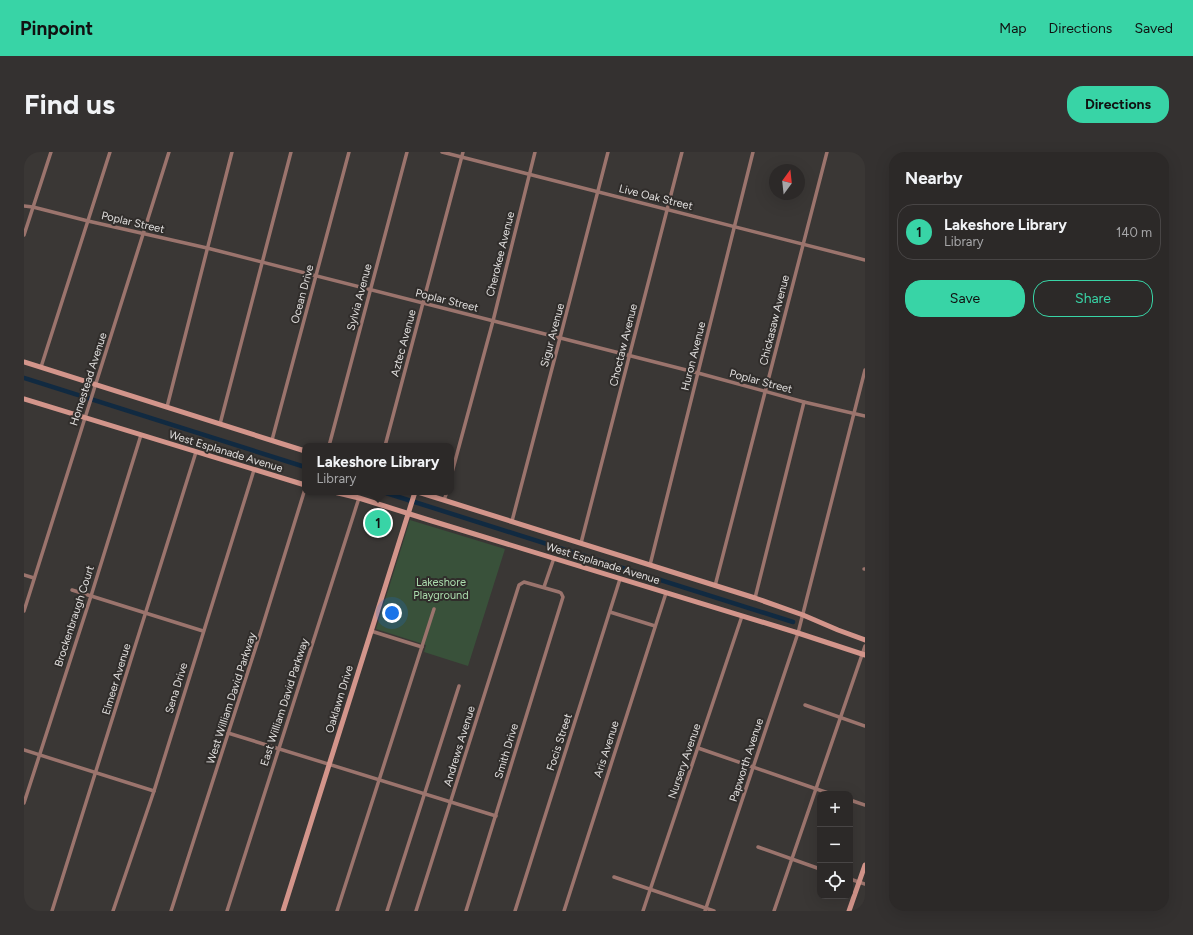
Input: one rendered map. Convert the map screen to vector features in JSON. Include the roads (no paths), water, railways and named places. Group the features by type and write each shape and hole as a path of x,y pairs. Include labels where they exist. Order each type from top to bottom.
{"main road":[{"path":"24,362 302,450"},
{"name":"West Esplanade Avenue","path":"24,399 302,484"},
{"name":"West Esplanade Avenue","path":"346,495 409,511 432,522 798,633 864,655"},
{"name":"Oaklawn Drive","path":"282,911 415,495"},
{"name":"West Esplanade Avenue","path":"424,495 512,521 754,598 803,615 865,640"},
{"path":"849,911 865,865"}],"street":[{"path":"24,235 51,152"},
{"path":"41,367 110,152"},
{"name":"Homestead Avenue","path":"24,611 169,152"},
{"path":"167,407 232,152"},
{"path":"220,424 291,152"},
{"name":"Ocean Drive","path":"272,440 349,152"},
{"name":"Sylvia Avenue","path":"330,443 406,152"},
{"name":"Live Oak Street","path":"442,152 865,260"},
{"name":"Aztec Avenue","path":"386,443 463,152"},
{"name":"Cherokee Avenue","path":"454,465 493,321 535,152"},
{"name":"Sigur Avenue","path":"512,521 608,152"},
{"name":"Choctaw Avenue","path":"581,543 682,152"},
{"name":"Huron Avenue","path":"650,565 753,152"},
{"name":"Chickasaw Avenue","path":"716,586 827,152"},
{"name":"Poplar Street","path":"24,206 207,248 698,373 804,402 865,416"},
{"name":"Papworth Avenue","path":"706,910 798,633 865,370"},
{"path":"754,598 804,402"},
{"name":"Brockenbraugh Court","path":"24,803 141,435"},
{"name":"Elmeer Avenue","path":"52,911 196,452"},
{"name":"Sena Drive","path":"113,911 154,791 254,470"},
{"name":"West William David Parkway","path":"172,911 303,495"},
{"path":"444,500 445,495"},
{"name":"East William David Parkway","path":"227,911 359,498"},
{"path":"544,587 554,558"},
{"path":"24,575 34,578"},
{"name":"Focis Street","path":"515,911 620,579"},
{"name":"Andrews Avenue","path":"416,911 519,585 524,582 544,587"},
{"name":"Smith Drive","path":"466,911 563,597 561,594 544,587"},
{"path":"72,590 203,631"},
{"name":"Aris Avenue","path":"564,911 666,593"},
{"path":"337,911 434,609"},
{"path":"610,612 655,626"},
{"name":"Nursery Avenue","path":"643,911 742,616"},
{"path":"371,631 422,647"},
{"path":"774,911 864,655 865,646"},
{"path":"387,911 459,686"},
{"path":"805,706 865,726"},
{"path":"228,733 496,816"},
{"path":"698,748 822,791"},
{"path":"24,750 154,791"},
{"path":"853,801 865,805"},
{"path":"758,848 817,868"},
{"path":"614,877 706,910 714,911"},
{"path":"853,880 865,884"}],"waterway":[{"path":"24,378 302,466"},
{"path":"392,495 793,622"}],"place":[{"name":"Lakeshore Library","path":"378,523"}],"park label":[{"name":"Lakeshore Playground","path":"441,588"}]}
